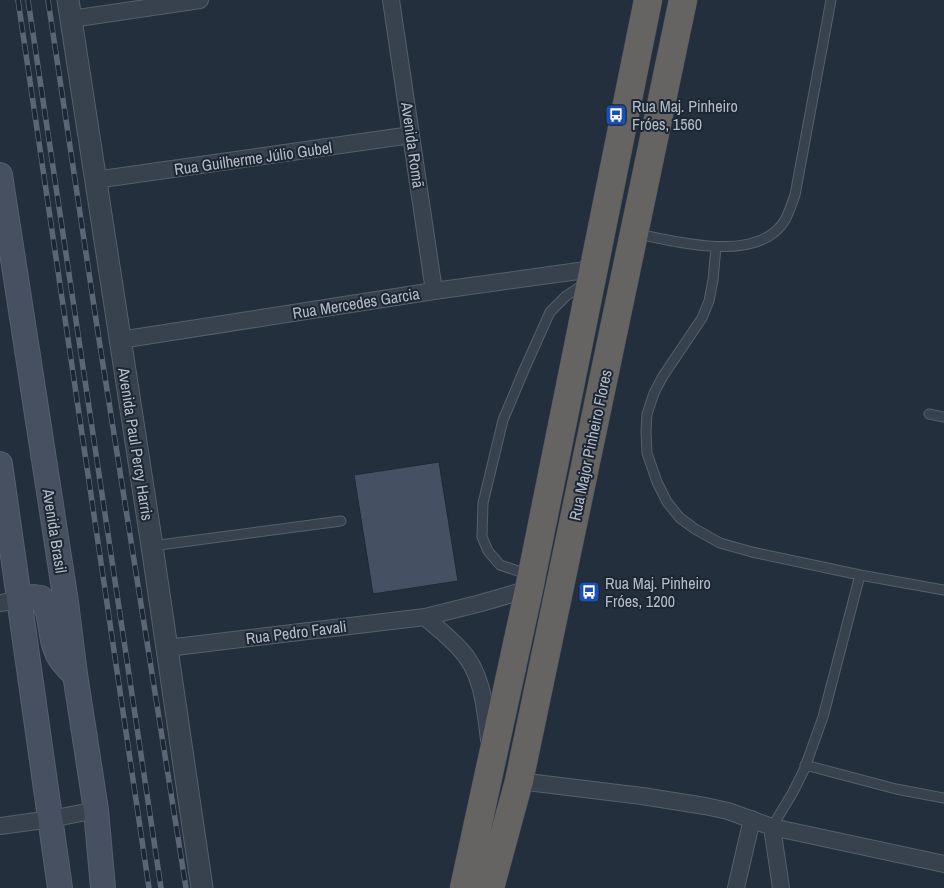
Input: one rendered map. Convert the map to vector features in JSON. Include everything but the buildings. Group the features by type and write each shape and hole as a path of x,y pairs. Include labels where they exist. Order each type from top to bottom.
{"highway":[{"name":"Rua Major Pinheiro Flores","path":"464,888 530,582 648,0"},
{"name":"Rua Major Pinheiro Flores","path":"490,888 519,781 683,0"}],"main road":[{"name":"Avenida Brasil","path":"0,175 66,602 96,810 103,888"},
{"path":"0,464 20,596 9,601"},
{"path":"9,601 34,597 41,598 46,604 58,657 75,674"},
{"path":"9,601 51,819 60,888"}],"street":[{"path":"70,10 200,0"},
{"name":"Avenida Romã","path":"391,0 434,291"},
{"name":"Avenida Paul Percy Harris","path":"70,10 202,888"},
{"name":"Rua Guilherme Júlio Gubel","path":"95,180 411,135"},
{"name":"Rua Mercedes Garcia","path":"120,340 434,291 592,275"},
{"name":"Rua Pedro Favali","path":"167,648 424,617 481,603 530,582"},
{"path":"424,617 461,650 476,673 485,701 491,761"},
{"path":"519,781 642,796 728,811 772,827 944,864"},
{"path":"0,826 96,810"},
{"path":"736,888 752,819"},
{"path":"772,827 781,888"}],"lane":[{"path":"635,233 716,247 745,246 761,241 775,232 785,221 795,195 831,0"},
{"path":"716,247 709,301 702,318 662,376 647,414 648,453 667,502 680,518 720,543 752,552 860,575 944,590"},
{"path":"530,582 500,565 488,551 482,537 483,503 503,420 550,312 592,275"},
{"path":"929,414 944,417"},
{"path":"152,546 341,520"},
{"path":"772,827 793,792 806,765 823,717 860,575"},
{"path":"806,765 896,789 944,798"}],"railway":[{"path":"18,0 149,888"},
{"path":"28,0 161,888"},
{"path":"48,0 98,333 186,888"}],"place":[{"name":"Rua Maj. Pinheiro Fróes, 1560","path":"616,115"},
{"name":"Rua Maj. Pinheiro Fróes, 1200","path":"589,592"}]}
